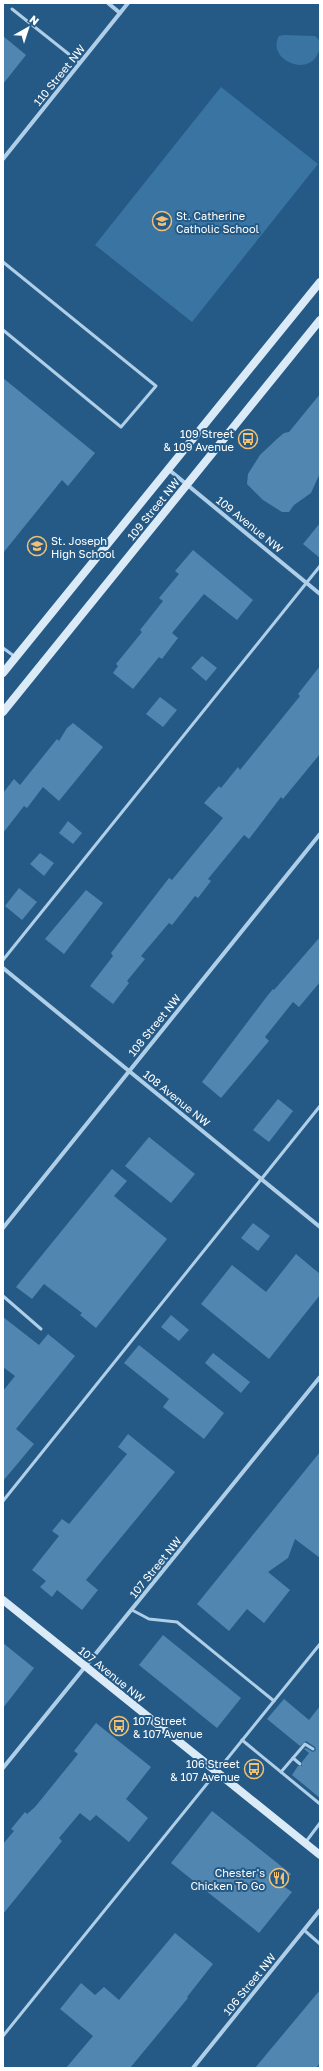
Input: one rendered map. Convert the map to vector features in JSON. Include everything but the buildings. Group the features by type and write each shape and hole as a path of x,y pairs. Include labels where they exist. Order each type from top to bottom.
{"main road":[{"name":"109 Street NW","path":"3,673 320,282"},
{"name":"109 Street NW","path":"3,712 320,320"},
{"name":"107 Avenue NW","path":"3,1600 320,1855"}],"street":[{"path":"108,3 120,13"},
{"name":"110 Street NW","path":"3,159 128,3"},
{"name":"109 Avenue NW","path":"168,469 320,594"},
{"name":"108 Street NW","path":"3,1228 320,834"},
{"name":"108 Avenue NW","path":"3,968 320,1227"},
{"name":"107 Street NW","path":"3,1768 320,1377"},
{"name":"106 Street NW","path":"193,2068 320,1910"}],"lane":[{"path":"12,8 80,63"},
{"path":"3,262 156,386 121,427 3,330"},
{"path":"3,960 320,566"},
{"path":"3,648 16,657"},
{"path":"3,1501 320,1106"},
{"path":"3,1296 41,1329"},
{"path":"132,1610 149,1619 177,1622 274,1701"},
{"path":"3,2036 320,1644"},
{"path":"242,1740 320,1804"},
{"path":"281,1772 305,1744 312,1749"},
{"path":"293,1758 300,1764"},
{"path":"305,1843 320,1823"},
{"path":"304,1930 320,1944"}],"shaded area":[{"path":"279,36 315,36 320,41 318,54 311,62 303,65 294,64 285,60 279,54 276,45"},
{"path":"221,87 318,164 192,322 95,245"}],"place":[{"name":"St. Catherine Catholic School","path":"162,221"},
{"name":"109 Street & 109 Avenue","path":"248,439"},
{"name":"St. Joseph High School","path":"37,546"},
{"name":"107 Street & 107 Avenue","path":"119,1726"},
{"name":"106 Street & 107 Avenue","path":"254,1769"},
{"name":"Chester's Chicken To Go","path":"279,1878"}]}
